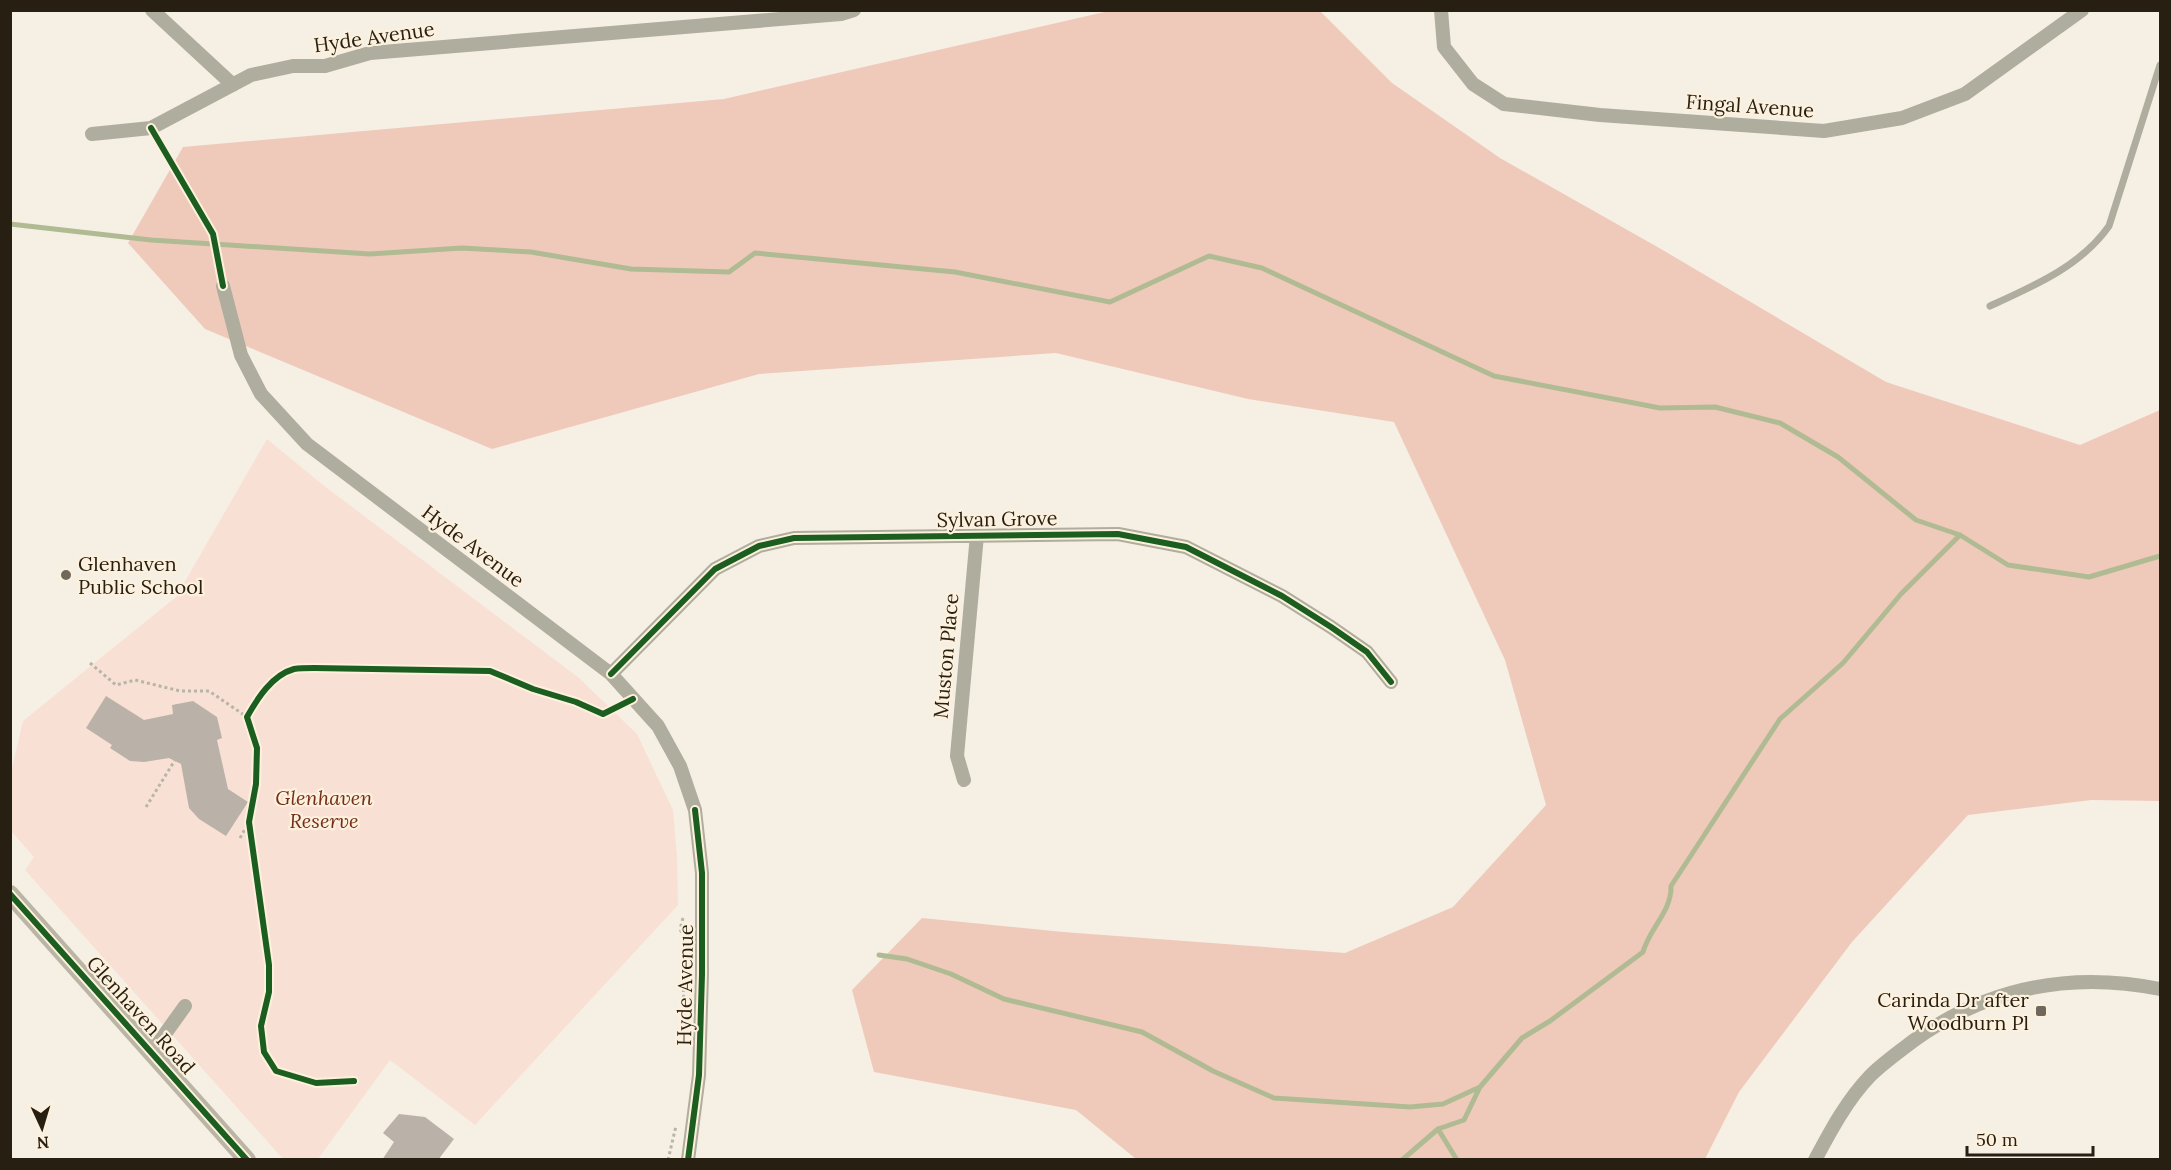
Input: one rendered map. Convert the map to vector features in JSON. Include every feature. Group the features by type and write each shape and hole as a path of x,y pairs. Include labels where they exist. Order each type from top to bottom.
{"main road":[{"name":"Glenhaven Road","path":"10,894 247,1160"}],"street":[{"path":"152,10 233,85"},
{"name":"Hyde Avenue","path":"92,134 151,128 251,75 294,66 325,66 370,53 841,14 854,10"},
{"name":"Fingal Avenue","path":"1441,10 1444,47 1473,84 1504,104 1600,115 1824,131 1902,118 1965,94 2082,10"},
{"name":"Hyde Avenue","path":"223,286 242,355 261,394 307,444 611,674 658,726 680,766 695,810 702,873 699,1075 688,1160"},
{"name":"Sylvan Grove","path":"611,674 715,569 759,546 794,538 1118,534 1186,547 1282,596 1366,652 1391,682"},
{"name":"Muston Place","path":"964,780 957,756 977,536"},
{"path":"1815,1160 1847,1104 1871,1075 1928,1031 1958,1012 2011,992 2045,984 2079,981 2121,983 2160,989"},
{"path":"152,1052 184,1006"}],"lane":[{"path":"1990,306 2044,282 2098,242 2109,226 2160,65"}],"path":[{"path":"90,663 116,685 135,680 180,691 209,691 247,717 250,728"},
{"path":"247,717 253,707"},
{"path":"146,807 175,760"},
{"path":"240,838 251,813"},
{"path":"249,822 251,833"},
{"path":"683,918 680,929 683,935 684,1039"},
{"path":"668,1160 676,1125"}],"green space":[{"name":"Glenhaven Reserve","path":"267,439 323,485 579,678 637,734 673,810 677,857 678,905 475,1125 390,1060 318,1159 283,1159 25,870 34,857 11,831 11,772 23,721 176,597"}],"shaded area":[{"path":"1109,11 1320,11 1392,83 1500,158 1661,249 1886,382 2080,445 2160,410 2160,801 2091,800 1968,815 1852,942 1739,1092 1705,1159 1136,1159 1076,1110 874,1072 852,990 922,918 1063,932 1345,953 1453,907 1546,805 1505,660 1394,422 1248,399 1056,353 759,374 492,449 205,329 128,243 183,147 724,99"}],"building":[{"path":"106,696 144,720 173,714 172,705 193,701 217,717 222,738 217,740 228,789 248,802 226,836 199,819 189,808 181,764 169,758 144,762 130,761 110,748 112,745 86,728"},
{"path":"399,1114 425,1117 454,1139 438,1160 382,1160 394,1142 383,1133"}],"waterway":[{"path":"10,224 151,240 370,254 462,248 531,252 631,269 729,272 755,253 955,272 1110,302 1209,256 1262,268 1494,376 1660,408 1715,407 1780,423 1838,457 1916,520 1960,535 2008,565 2089,577 2160,556"},
{"path":"1402,1160 1438,1129 1464,1120 1480,1087 1522,1038 1550,1021 1643,952 1668,904 1671,886 1780,719 1843,663 1901,594 1960,535"},
{"path":"879,955 907,959 951,974 1004,999 1142,1032 1213,1071 1274,1098 1410,1107 1443,1104 1480,1087"},
{"path":"1438,1129 1457,1160"}],"cycle path":[{"path":"151,128 213,234 223,286"},
{"path":"611,674 715,569 759,546 794,538 1118,534 1186,547 1282,596 1367,652 1391,682"},
{"path":"354,1081 316,1083 276,1071 264,1052 261,1026 269,992 269,965 249,822 256,784 257,748 247,717 260,695 286,672 294,669 314,668 490,671 603,714 633,699"},
{"path":"688,1160 699,1075 702,974 702,873 695,810"},
{"path":"10,894 247,1160"}],"place":[{"name":"Glenhaven Public School","path":"66,575"},
{"name":"Carinda Dr after Woodburn Pl","path":"2041,1011"}]}
